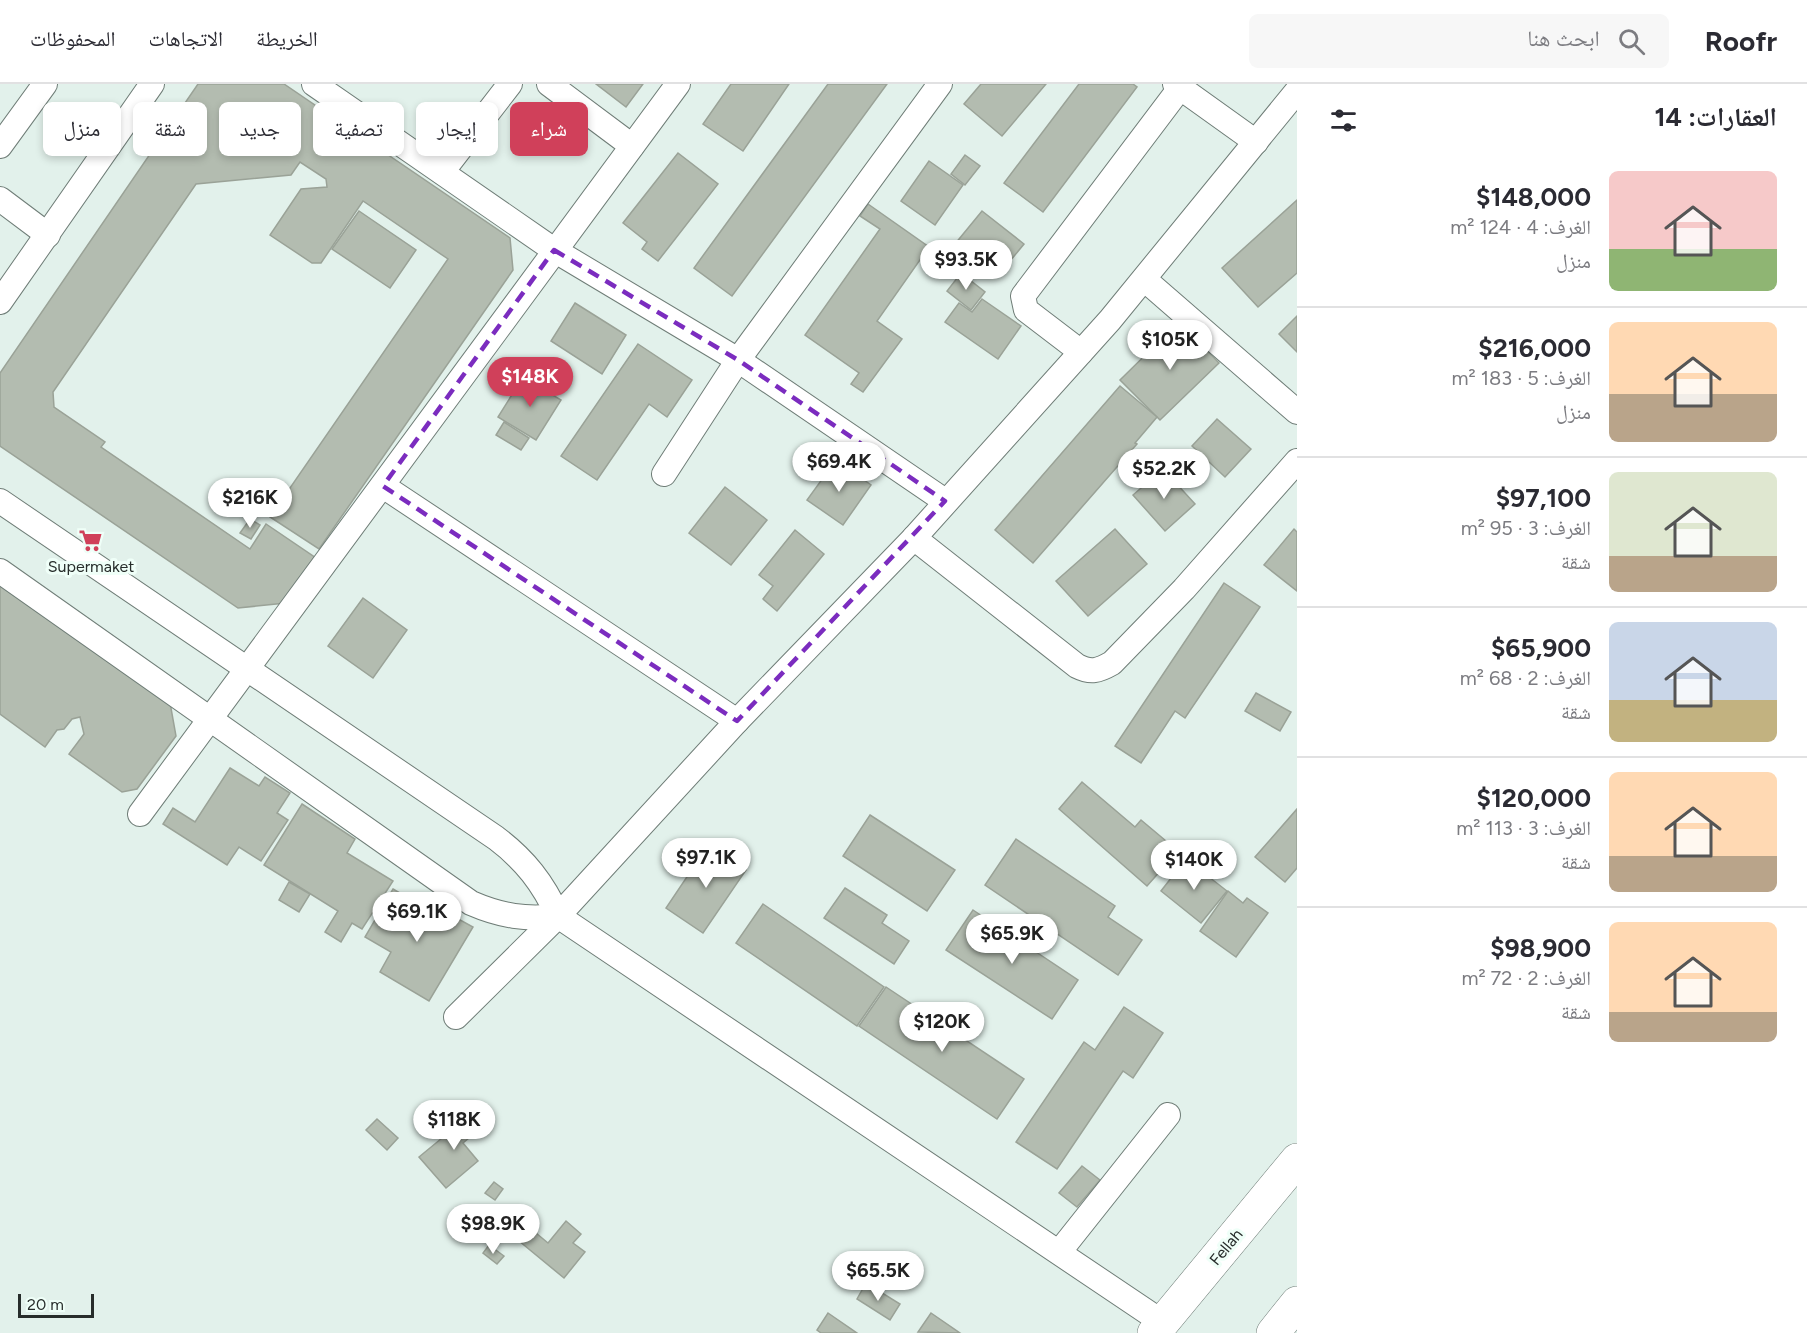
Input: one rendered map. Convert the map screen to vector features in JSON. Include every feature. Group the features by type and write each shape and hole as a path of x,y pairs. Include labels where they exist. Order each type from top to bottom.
{"main road":[{"name":"Fellah","path":"1158,1328 1297,1161"},
{"path":"1273,1333 1297,1303"}],"street":[{"path":"0,146 45,84"},
{"path":"0,302 152,84"},
{"path":"314,84 554,250 738,360 945,501"},
{"path":"442,172 510,84"},
{"path":"549,84 632,146"},
{"path":"140,814 678,84"},
{"path":"664,474 738,360 940,84"},
{"path":"1081,352 1026,310 1023,296 1177,86 1256,142"},
{"path":"456,1017 558,916 737,721 914,538 1144,279 1297,91"},
{"path":"0,199 48,235"},
{"path":"1144,279 1297,412"},
{"path":"914,538 1077,666 1088,672 1099,670 1112,663 1184,589 1297,461"},
{"path":"383,486 737,721"},
{"path":"0,501 513,850 540,880 558,916 1060,1251 1158,1328"},
{"path":"0,571 210,718 292,780 471,903 514,917 558,916"},
{"path":"1060,1251 1168,1115"}],"highlighted area":[{"path":"554,250 738,360 945,501 737,721 383,486"}],"building":[{"path":"198,84 284,84 313,104 313,156 390,156 510,238 513,270 319,549 270,517 448,259 363,201 321,263 312,263 270,235 301,189 327,187 326,179 300,162 291,175 196,184 53,392 54,407 105,442 101,447 250,549 266,524 316,558 286,603 238,608 0,446 0,373 149,156 207,156 207,102 186,102"},
{"path":"596,84 643,84 626,107"},
{"path":"731,84 789,84 743,151 703,124"},
{"path":"828,84 887,84 732,296 694,268"},
{"path":"981,84 1046,84 1002,136 964,104"},
{"path":"1079,84 1133,84 1137,87 1043,212 1004,183"},
{"path":"678,153 718,184 658,261 642,249 647,242 623,223"},
{"path":"965,155 980,166 965,185 951,174"},
{"path":"929,161 963,185 935,225 901,201"},
{"path":"1297,200 1297,273 1258,307 1222,268"},
{"path":"868,204 929,247 877,321 902,339 863,392 851,384 859,373 805,335 880,229 860,216"},
{"path":"359,211 416,250 390,288 332,249"},
{"path":"982,211 1024,244 997,277 955,244"},
{"path":"961,273 985,292 971,310 947,291"},
{"path":"982,299 1021,326 998,359 945,322 959,303 972,312"},
{"path":"575,303 626,335 602,374 551,341"},
{"path":"1297,316 1297,352 1279,334"},
{"path":"1179,322 1219,363 1160,420 1120,380"},
{"path":"638,344 692,380 667,417 649,404 597,480 561,456"},
{"path":"523,377 561,400 536,440 498,417"},
{"path":"1120,386 1157,417 1135,443 1137,444 1033,563 995,530"},
{"path":"1217,419 1251,449 1225,477 1192,446"},
{"path":"504,422 529,438 521,450 496,435"},
{"path":"836,460 871,485 843,525 807,500"},
{"path":"1163,469 1195,504 1165,531 1133,495"},
{"path":"725,487 767,520 731,565 689,533"},
{"path":"250,519 260,525 251,539 240,533"},
{"path":"1115,529 1147,564 1088,616 1056,581"},
{"path":"1294,529 1297,532 1297,591 1264,565"},
{"path":"795,530 824,554 777,611 763,599 773,586 759,575"},
{"path":"1224,583 1260,607 1185,718 1175,711 1141,763 1115,746"},
{"path":"0,584 169,697 176,736 137,789 122,792 69,754 84,734 80,717 72,719 64,729 57,730 45,747 0,714"},
{"path":"363,598 407,630 373,678 328,646"},
{"path":"1256,693 1291,712 1280,731 1245,711"},
{"path":"230,768 259,786 265,777 290,793 277,813 288,820 261,861 239,847 227,865 163,824 173,808 195,822"},
{"path":"1082,782 1135,827 1141,820 1178,851 1147,886 1059,809"},
{"path":"302,804 355,839 347,853 393,881 362,929 352,923 341,942 325,932 338,911 264,865"},
{"path":"1297,809 1297,868 1285,882 1255,857"},
{"path":"870,815 955,870 927,911 843,856"},
{"path":"1016,839 1115,906 1108,917 1142,940 1118,975 985,885"},
{"path":"709,844 746,870 703,933 666,908"},
{"path":"1186,859 1227,891 1201,923 1161,891"},
{"path":"289,882 310,894 299,912 279,900"},
{"path":"845,888 887,915 882,923 909,941 894,964 824,918"},
{"path":"393,889 430,911 433,905 473,927 429,1001 380,972 391,952 365,937"},
{"path":"1228,891 1243,903 1247,898 1268,913 1236,957 1200,931"},
{"path":"763,904 884,987 857,1026 736,943"},
{"path":"973,910 1078,980 1052,1019 946,950"},
{"path":"886,987 1024,1079 997,1119 859,1026"},
{"path":"1124,1007 1163,1033 1133,1078 1123,1071 1057,1169 1016,1142 1084,1042 1095,1050"},
{"path":"476,1110 487,1123 463,1143 478,1161 446,1188 419,1157"},
{"path":"377,1119 398,1138 387,1150 366,1130"},
{"path":"1082,1166 1100,1180 1077,1207 1059,1193"},
{"path":"494,1182 503,1189 495,1200 485,1193"},
{"path":"566,1221 581,1234 573,1243 585,1252 564,1278 519,1241 530,1228 548,1243"},
{"path":"489,1245 504,1256 497,1264 483,1253"},
{"path":"866,1283 900,1304 890,1320 857,1299"},
{"path":"828,1313 857,1333 821,1333 817,1330"},
{"path":"931,1313 960,1333 918,1332"}],"place":[{"name":"Supermaket","path":"91,541"}]}
